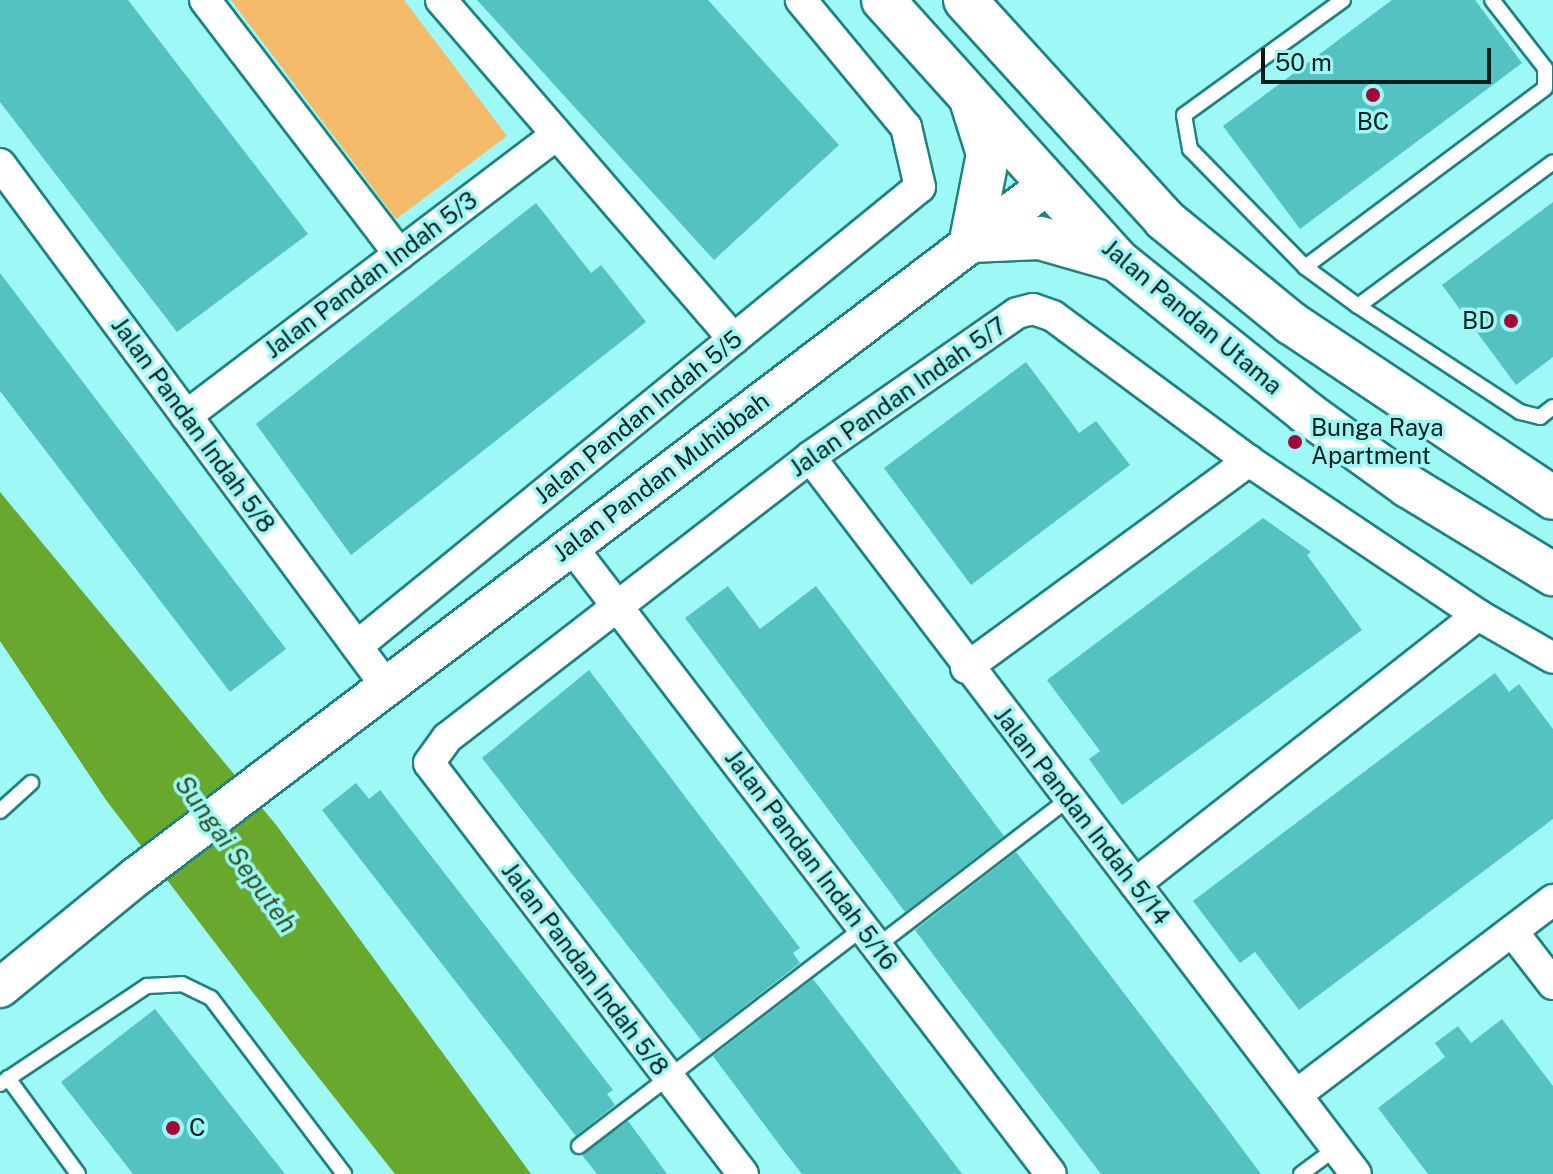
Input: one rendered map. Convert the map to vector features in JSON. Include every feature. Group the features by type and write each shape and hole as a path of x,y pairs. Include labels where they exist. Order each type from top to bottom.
{"main road":[{"name":"Jalan Pandan Utama","path":"883,0 963,84 1118,261 1332,431 1553,574"},
{"path":"965,0 1063,103 1093,147 1165,220 1291,323 1553,498"},
{"path":"963,84 988,154 971,241 1040,238 1118,261"},
{"path":"1063,103 1050,183 1111,194 1165,220"}],"street":[{"path":"205,0 399,254"},
{"name":"Jalan Pandan Indah 5/5","path":"357,646 920,187 906,127 801,0"},
{"path":"453,5 556,135 734,339"},
{"name":"Jalan Pandan Indah 5/3","path":"186,416 556,135"},
{"name":"Jalan Pandan Indah 5/8","path":"0,164 387,687"},
{"name":"Jalan Pandan Muhibbah","path":"0,988 137,876 1050,183"},
{"name":"Jalan Pandan Indah 5/7","path":"429,763 447,738 810,457 1017,313 1033,309 1053,316 1249,461 1478,615 1553,658"},
{"name":"Jalan Pandan Indah 5/14","path":"810,457 966,668 1070,798 1356,1174"},
{"path":"966,668 1249,461"},
{"name":"Jalan Pandan Indah 5/16","path":"571,546 1051,1174"},
{"path":"1135,884 1478,615"},
{"name":"Jalan Pandan Indah 5/8","path":"429,763 743,1174"},
{"path":"1296,1095 1553,900"},
{"path":"1512,931 1553,984"}],"lane":[{"path":"1343,0 1184,115 1190,149 1305,267 1358,306 1520,412 1540,417 1553,407"},
{"path":"1305,267 1545,88 1545,68 1492,0"},
{"path":"1358,306 1553,162"},
{"path":"0,811 31,783"},
{"path":"579,1146 668,1077 1070,798"},
{"path":"78,1174 4,1081 147,986 182,984 211,998 344,1174"},
{"path":"1301,1174 1336,1148"}],"shaded area":[{"path":"231,0 404,0 507,136 396,219"}],"water":[{"name":"Sungai Seputeh","path":"0,492 277,826 531,1174 395,1174 300,1054 106,800 0,641"}],"building":[{"path":"0,0 128,0 308,234 177,332 0,102"},
{"path":"477,0 708,0 839,145 714,260"},
{"name":"BC","path":"1392,0 1475,0 1522,63 1300,229 1223,126"},
{"name":"BD","path":"1553,202 1553,357 1516,385 1442,285"},
{"path":"536,203 591,273 601,265 646,322 351,555 256,424"},
{"path":"0,273 286,649 230,692 0,391"},
{"path":"1026,362 1079,433 1096,421 1130,465 971,585 884,468"},
{"path":"1263,518 1311,552 1307,555 1362,630 1122,805 1089,759 1100,751 1047,680"},
{"path":"728,586 760,629 816,586 1004,836 905,912 685,618"},
{"path":"589,670 800,948 793,953 800,963 701,1040 482,758"},
{"path":"1495,673 1509,692 1519,684 1553,729 1553,819 1299,1010 1255,952 1240,963 1193,901"},
{"path":"356,783 369,799 380,790 613,1090 607,1094 615,1105 576,1136 322,810"},
{"path":"1016,852 1261,1174 1101,1174 955,984 915,930"},
{"path":"813,979 962,1174 802,1174 784,1151 713,1056"},
{"name":"C","path":"155,1009 285,1174 133,1174 61,1082"},
{"path":"1502,1019 1553,1086 1553,1174 1428,1174 1378,1108 1445,1057 1435,1043 1458,1026 1471,1043"},
{"path":"628,1121 667,1174 597,1174 582,1155"}],"place":[{"name":"BC","path":"1373,95"},
{"name":"BD","path":"1511,321"},
{"name":"Bunga Raya Apartment","path":"1295,442"},
{"name":"C","path":"173,1128"}]}
